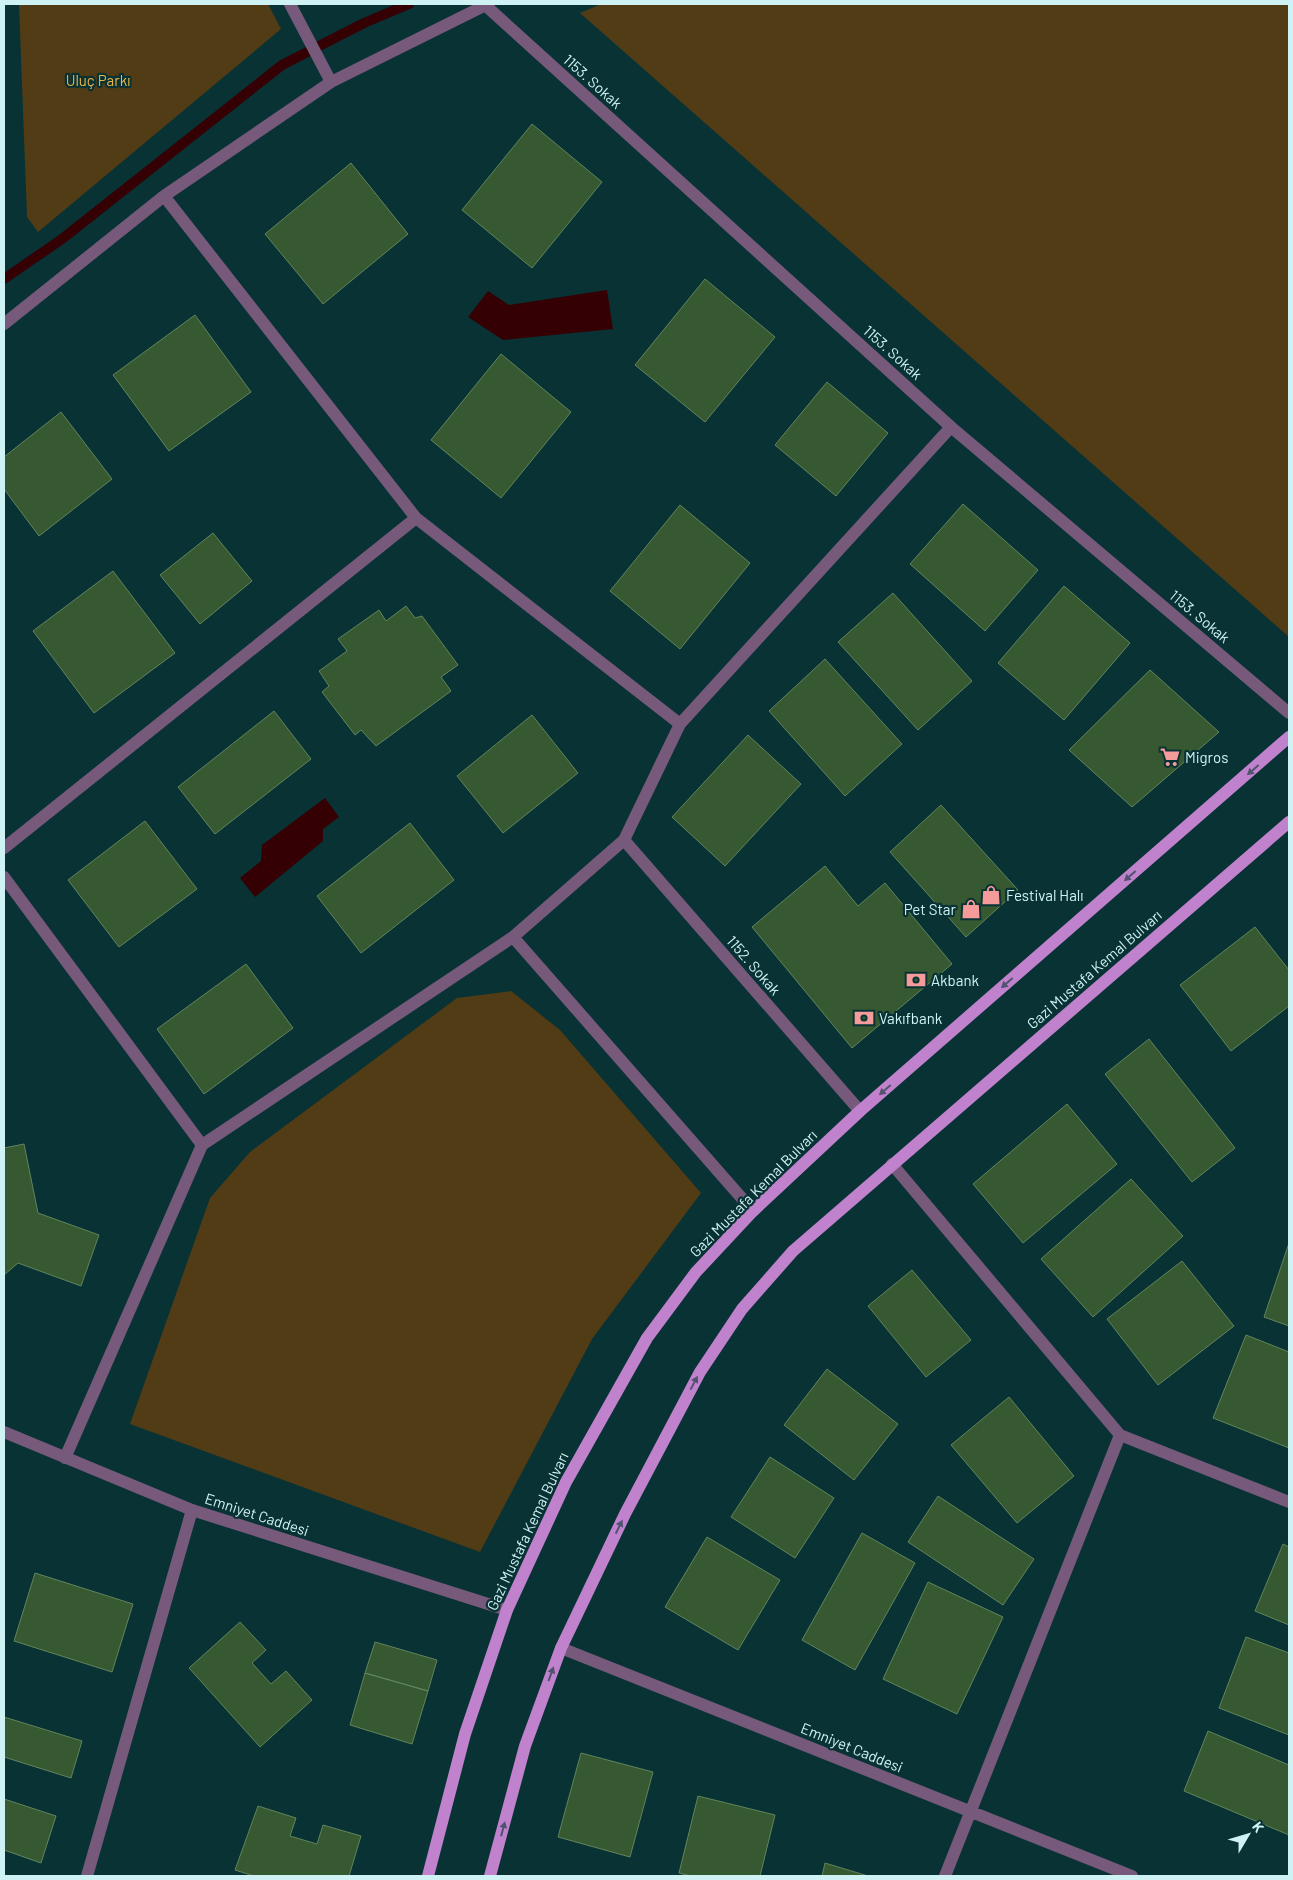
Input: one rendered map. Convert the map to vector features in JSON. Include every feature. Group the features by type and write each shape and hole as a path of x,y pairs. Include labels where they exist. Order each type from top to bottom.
{"main road":[{"name":"Gazi Mustafa Kemal Bulvarı","path":"428,1876 465,1734 507,1610 566,1482 647,1338 696,1272 753,1211 860,1111 1289,737"},
{"name":"Gazi Mustafa Kemal Bulvarı","path":"490,1876 525,1746 561,1648 625,1514 700,1372 742,1309 793,1250 1289,822"}],"street":[{"path":"290,4 331,82"},
{"path":"4,324 164,196 331,82 487,4"},
{"name":"1153. Sokak","path":"487,4 951,426 1289,713"},
{"path":"164,196 416,518 680,724"},
{"path":"65,1458 202,1145 512,937 624,840 680,724 951,426"},
{"path":"4,848 416,518"},
{"name":"1152. Sokak","path":"624,840 860,1111"},
{"path":"4,877 202,1145"},
{"path":"512,937 753,1211"},
{"path":"892,1164 1120,1435 1289,1502"},
{"name":"Emniyet Caddesi","path":"4,1432 192,1510 507,1610"},
{"path":"945,1876 1120,1435"},
{"path":"87,1876 192,1510"},
{"name":"Emniyet Caddesi","path":"561,1648 1132,1876"}],"green space":[{"name":"Uluç Parkı","path":"19,4 268,4 281,29 38,232 27,217"},
{"path":"601,4 1289,4 1289,637 580,13"},
{"path":"511,991 560,1030 701,1193 592,1339 480,1552 130,1424 210,1198 250,1152 457,998"}],"shaded area":[{"path":"607,290 613,329 503,340 468,317 488,291 509,305"},
{"path":"325,798 339,817 323,829 323,841 255,897 240,878 261,861 262,845"}],"building":[{"path":"532,124 602,182 532,268 462,210"},
{"path":"351,163 408,234 323,304 265,234"},
{"path":"705,279 775,337 705,422 635,365"},
{"path":"195,315 251,392 169,451 113,375"},
{"path":"501,354 571,412 501,498 431,440"},
{"path":"827,382 888,433 836,496 775,445"},
{"path":"61,412 112,479 39,536 4,489 4,457"},
{"path":"963,504 1038,570 985,631 910,564"},
{"path":"680,505 750,563 680,649 610,591"},
{"path":"213,533 252,581 200,624 160,575"},
{"path":"113,571 175,653 94,713 33,631"},
{"path":"1064,586 1130,643 1064,720 998,663"},
{"path":"893,593 972,681 918,730 838,642"},
{"path":"406,606 415,618 422,616 458,665 441,677 451,691 376,746 361,730 355,735 322,692 329,686 319,671 347,651 338,639 379,610 386,621"},
{"path":"825,659 902,744 845,796 769,711"},
{"path":"1150,670 1219,732 1132,807 1069,750"},
{"path":"274,711 311,759 215,834 178,787"},
{"path":"532,715 578,773 503,833 457,776"},
{"path":"748,735 801,784 725,866 672,817"},
{"path":"941,805 1018,890 966,937 890,852"},
{"path":"145,821 197,889 119,947 68,880"},
{"path":"410,823 454,880 361,953 317,896"},
{"path":"825,866 858,906 885,883 952,964 852,1048 752,927"},
{"path":"1255,927 1289,970 1289,1006 1231,1051 1180,985"},
{"path":"246,964 293,1028 204,1094 157,1029"},
{"path":"1149,1039 1235,1148 1192,1182 1105,1074"},
{"path":"1067,1104 1117,1164 1023,1243 973,1184"},
{"path":"24,1144 38,1213 99,1235 81,1286 18,1263 4,1275 4,1148"},
{"path":"1131,1179 1183,1236 1093,1317 1041,1259"},
{"path":"1289,1243 1289,1326 1264,1317"},
{"path":"1182,1261 1234,1326 1158,1385 1107,1319"},
{"path":"912,1270 971,1340 926,1377 868,1306"},
{"path":"1246,1335 1289,1352 1289,1448 1213,1418"},
{"path":"827,1369 898,1424 854,1480 784,1425"},
{"path":"1009,1397 1074,1476 1017,1523 951,1445"},
{"path":"770,1457 834,1498 795,1558 731,1517"},
{"path":"938,1496 1034,1559 1003,1605 908,1542"},
{"path":"862,1533 915,1563 855,1670 802,1640"},
{"path":"707,1537 780,1580 738,1650 665,1607"},
{"path":"1283,1544 1289,1547 1289,1625 1255,1611"},
{"path":"35,1573 133,1604 112,1672 14,1641"},
{"path":"928,1582 1003,1617 957,1714 883,1679"},
{"path":"240,1622 266,1650 252,1663 271,1684 286,1671 312,1700 260,1747 189,1668"},
{"path":"1246,1637 1289,1653 1289,1735 1219,1708"},
{"path":"375,1642 437,1660 428,1691 365,1673"},
{"path":"365,1673 428,1691 412,1744 350,1725"},
{"path":"4,1717 82,1741 71,1778 4,1757"},
{"path":"1208,1731 1289,1765 1289,1835 1184,1791"},
{"path":"581,1753 653,1772 630,1857 558,1837"},
{"path":"698,1796 775,1815 760,1876 691,1876 679,1873"},
{"path":"4,1799 56,1816 41,1863 4,1850"},
{"path":"258,1806 296,1818 290,1836 317,1844 323,1825 361,1836 349,1876 254,1876 235,1870"},
{"path":"825,1863 868,1876 822,1876"}],"waterway":[{"path":"4,279 62,239 282,65 364,23 409,4"}],"place":[{"name":"Migros","path":"1170,757"},
{"name":"Festival Halı","path":"991,895"},
{"name":"Pet Star","path":"971,909"},
{"name":"Akbank","path":"916,980"},
{"name":"Vakıfbank","path":"864,1018"}]}
